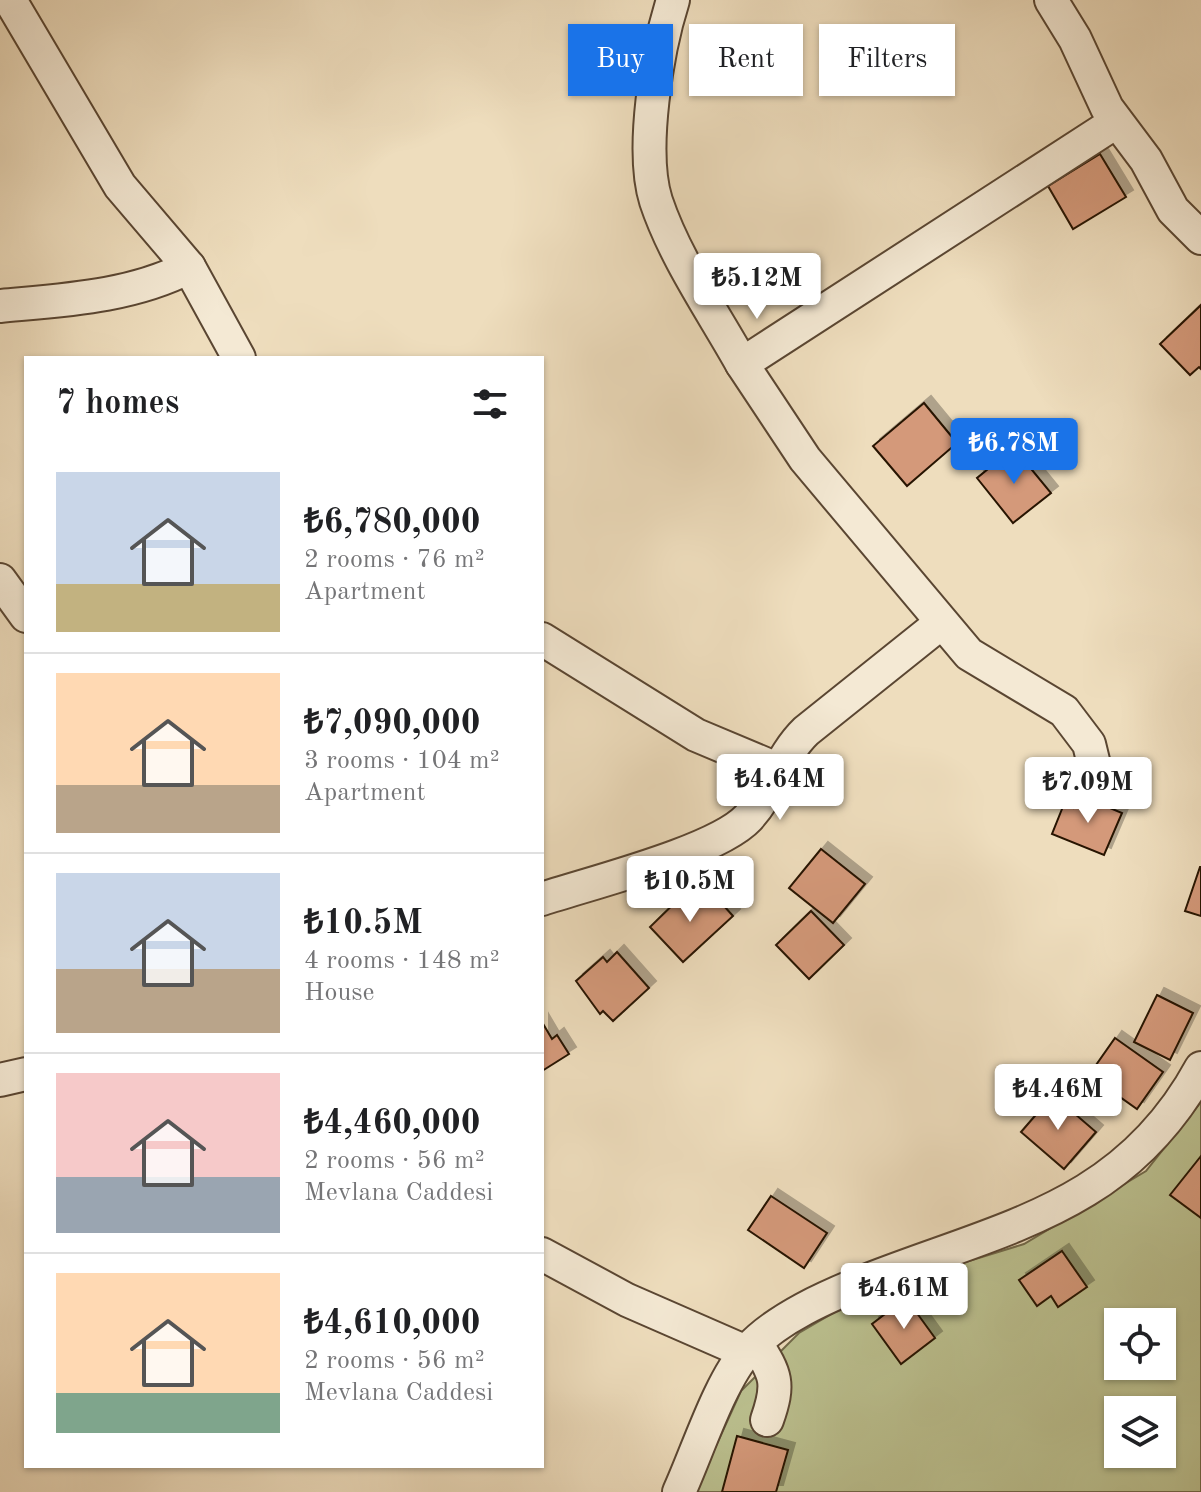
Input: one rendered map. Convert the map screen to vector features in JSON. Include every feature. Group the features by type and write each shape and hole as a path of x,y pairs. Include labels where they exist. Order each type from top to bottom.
{"street":[{"path":"10,0 120,186 189,267 238,356"},
{"path":"673,0 653,91 652,183 669,231 742,364 805,459 969,654 1064,711 1089,744 1099,785"},
{"path":"1051,0 1116,122 1146,160 1173,210 1201,238"},
{"path":"742,364 1116,122"},
{"path":"0,306 115,292 169,278 189,267"},
{"path":"0,580 24,613"},
{"path":"544,898 672,856 727,833 746,820 796,740 941,623"},
{"path":"544,640 696,735 777,769"},
{"path":"679,1492 728,1383 751,1347 848,1288 1012,1229 1064,1205 1137,1152 1174,1110 1201,1068"},
{"path":"0,1080 24,1074"},
{"path":"544,1255 627,1300 751,1347 775,1376 775,1398 767,1420"}],"green space":[{"path":"1201,1102 1201,1492 695,1492 741,1391 799,1333 847,1305 930,1273 1024,1244 1146,1171"}],"building":[{"path":"1100,154 1126,197 1073,229 1048,186"},
{"path":"1201,305 1201,369 1199,367 1190,375 1160,344"},
{"path":"924,403 957,443 907,486 873,446"},
{"path":"1014,448 1051,493 1013,523 977,478"},
{"path":"1079,795 1122,813 1104,855 1052,834 1064,804 1073,808"},
{"path":"821,849 865,884 833,923 789,888"},
{"path":"1201,867 1201,916 1185,911"},
{"path":"688,890 703,906 715,896 733,916 683,962 650,927"},
{"path":"811,911 844,945 809,979 776,945"},
{"path":"617,952 649,988 613,1021 603,1011 600,1014 576,981 603,957 607,962"},
{"path":"1157,995 1193,1013 1170,1060 1134,1042"},
{"path":"544,1025 552,1039 557,1035 569,1054 544,1070"},
{"path":"1115,1038 1163,1072 1137,1109 1089,1075"},
{"path":"1053,1095 1096,1132 1064,1169 1021,1132"},
{"path":"1201,1156 1201,1218 1170,1195"},
{"path":"771,1196 827,1233 804,1268 748,1230"},
{"path":"1062,1251 1087,1287 1058,1307 1051,1296 1037,1306 1019,1280"},
{"path":"906,1298 935,1338 901,1364 872,1324"},
{"path":"737,1436 788,1450 776,1492 722,1492"}]}
